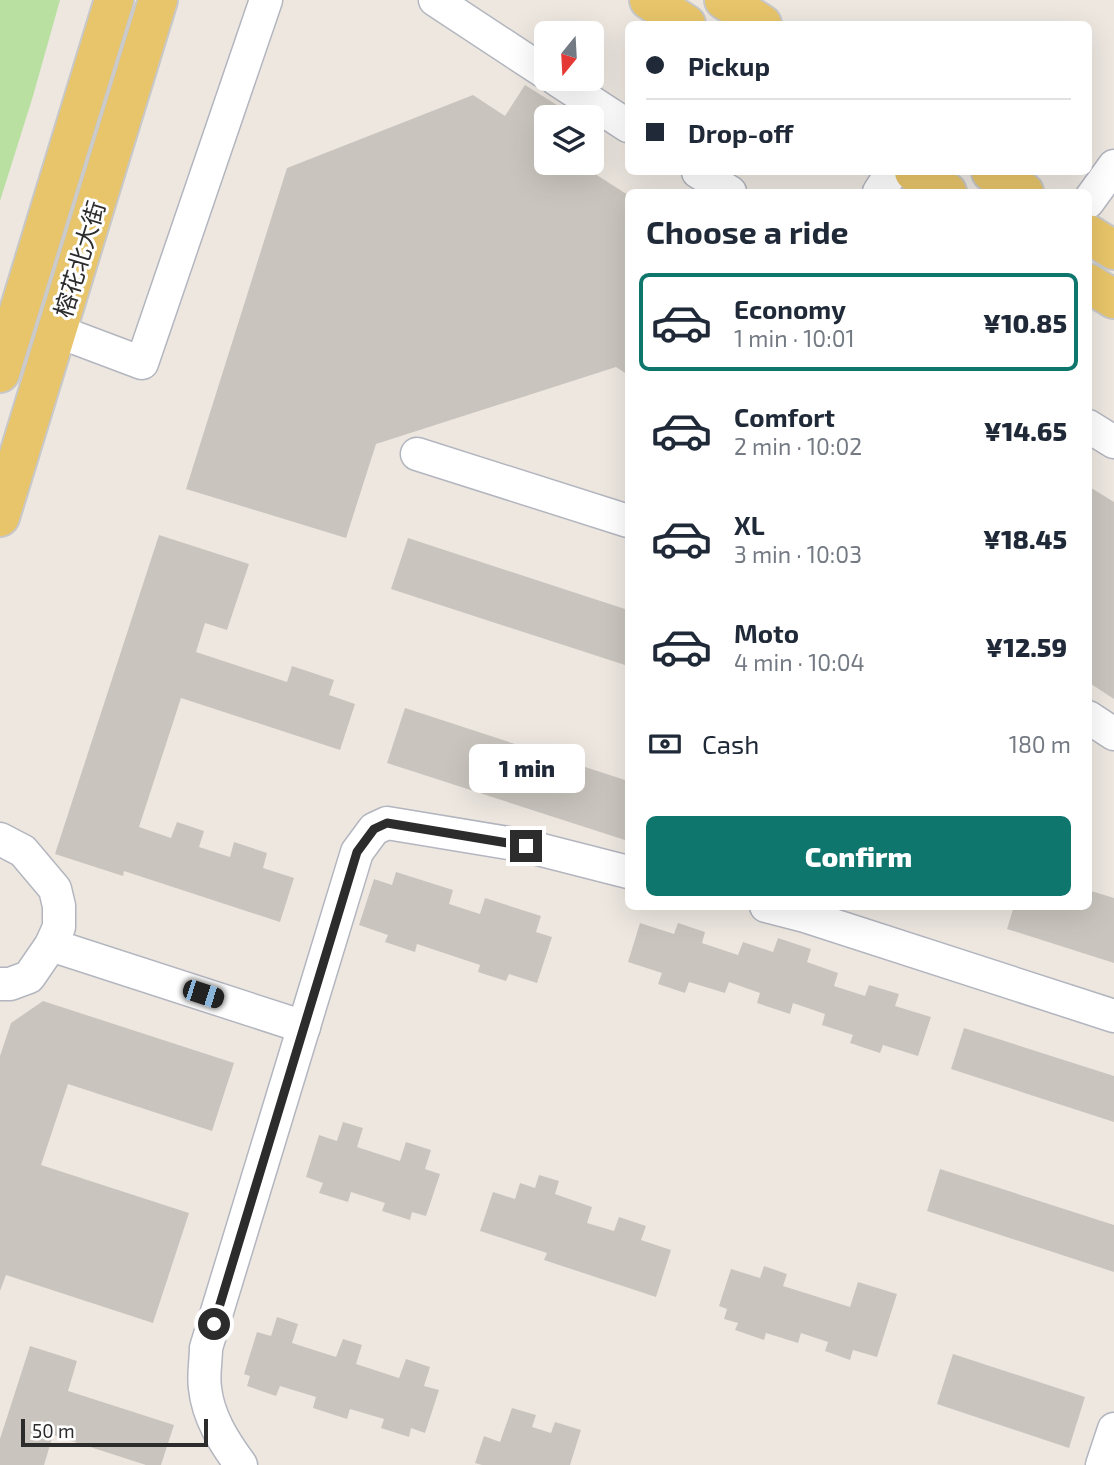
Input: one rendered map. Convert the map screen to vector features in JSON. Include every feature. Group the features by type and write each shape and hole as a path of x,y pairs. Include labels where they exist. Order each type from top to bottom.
{"main road":[{"name":"榕花北大街","path":"0,373 114,0"},
{"name":"榕花北大街","path":"0,517 158,0"},
{"path":"649,0 681,21"},
{"path":"724,0 757,21"},
{"path":"919,175 942,189"},
{"path":"996,175 1019,189"},
{"path":"1092,236 1114,250"},
{"path":"1092,285 1114,299"}],"lane":[{"path":"57,331 142,363 266,0"},
{"path":"435,0 534,64"},
{"path":"574,91 625,124"},
{"path":"1092,196 1114,166"},
{"path":"703,175 725,189"},
{"path":"1092,428 1114,442"},
{"path":"417,454 625,520"},
{"path":"1092,720 1114,734"},
{"path":"241,1465 226,1445 213,1420 204,1388 206,1348 357,852 374,829 387,823 526,846 625,871"},
{"path":"0,839 23,851 55,889 59,906 59,927 51,945 29,977 10,984 0,984"},
{"path":"781,910 1114,1016"},
{"path":"51,945 304,1027"},
{"path":"1102,1465 1114,1429"}],"green space":[{"path":"0,0 60,0 0,201"}],"building":[{"path":"525,85 557,105 534,105 534,175 597,175 625,193 625,373 616,367 376,444 346,538 186,489 287,168 473,95 505,116"},
{"path":"1092,488 1114,502 1114,699 1092,685"},
{"path":"159,535 249,564 227,630 205,623 196,652 287,682 292,666 334,680 329,695 355,704 340,750 181,698 139,827 171,838 177,822 204,831 199,847 230,857 234,842 267,853 263,868 294,878 280,922 124,871 123,876 55,854"},
{"path":"408,538 625,609 625,665 391,589"},
{"path":"405,708 625,780 625,840 387,763"},
{"path":"396,872 453,890 449,904 480,914 485,898 541,916 536,932 552,937 537,983 509,974 506,981 478,972 480,965 417,944 415,952 385,942 388,935 359,925 374,879 392,885"},
{"path":"1092,891 1114,898 1114,963 1007,929 1013,910 1092,910"},
{"path":"640,923 674,934 678,923 705,932 702,943 738,955 743,942 773,952 778,938 811,949 807,962 838,973 834,986 865,996 869,985 899,994 895,1006 931,1017 918,1056 883,1045 880,1053 850,1043 853,1035 822,1025 825,1014 793,1003 790,1014 757,1003 760,993 729,982 725,993 689,982 685,993 658,984 662,973 628,962"},
{"path":"43,1001 234,1063 212,1131 68,1084 41,1165 189,1213 153,1323 6,1275 0,1291 0,1056 11,1023"},
{"path":"964,1028 1114,1076 1114,1122 951,1069"},
{"path":"343,1122 363,1128 357,1147 400,1161 406,1142 431,1150 425,1169 440,1174 426,1216 412,1212 410,1220 382,1211 385,1203 351,1192 348,1202 319,1193 323,1183 306,1177 319,1135 337,1141"},
{"path":"940,1169 1114,1225 1114,1272 927,1211"},
{"path":"539,1175 559,1181 555,1194 592,1207 587,1223 614,1231 619,1217 646,1226 641,1240 671,1250 656,1297 544,1260 547,1253 480,1231 493,1192 515,1199 520,1183 535,1188"},
{"path":"764,1266 787,1274 783,1286 850,1307 858,1282 897,1294 877,1357 853,1350 850,1360 825,1351 828,1342 801,1333 798,1343 766,1333 764,1340 735,1330 738,1323 724,1319 727,1309 719,1306 731,1269 760,1278"},
{"path":"277,1317 298,1324 292,1343 336,1357 343,1339 362,1345 356,1364 399,1378 406,1359 430,1367 424,1386 439,1390 425,1433 411,1428 409,1437 381,1428 384,1419 350,1409 347,1419 313,1408 316,1397 280,1386 276,1396 247,1386 250,1376 244,1374 257,1332 271,1336"},
{"path":"30,1346 77,1361 68,1391 174,1425 161,1465 146,1465 53,1435 44,1465 0,1465 0,1439"},
{"path":"953,1354 1085,1397 1069,1448 937,1404"},
{"path":"512,1408 536,1415 532,1427 551,1433 555,1422 581,1430 570,1465 475,1463 484,1436 500,1442"}],"route":[{"path":"214,1324 357,852 374,829 387,823 526,846"}]}
